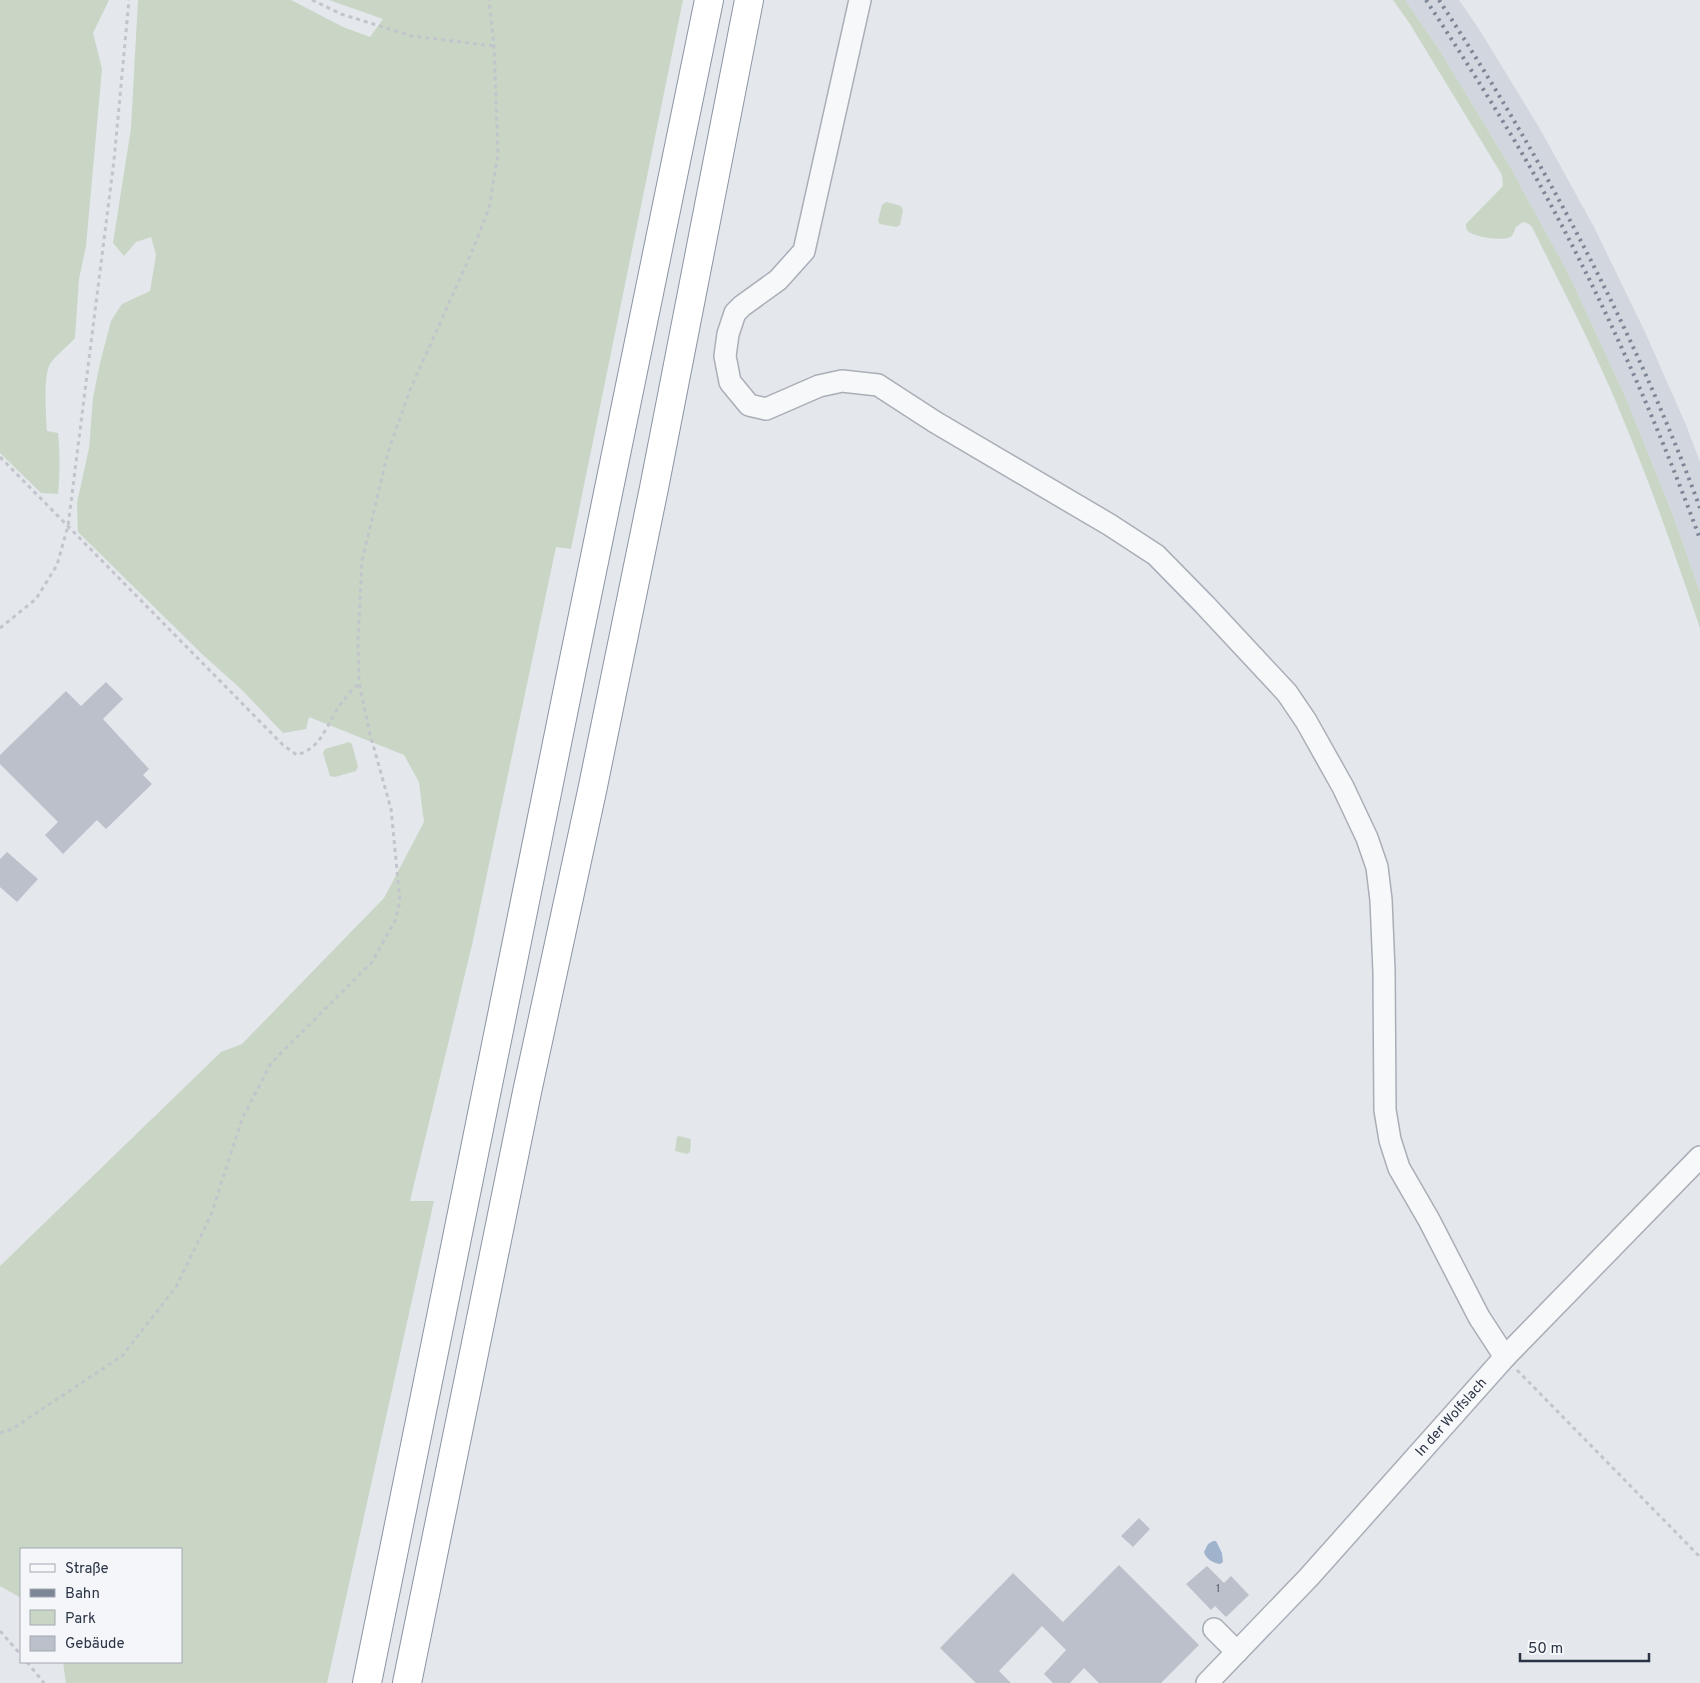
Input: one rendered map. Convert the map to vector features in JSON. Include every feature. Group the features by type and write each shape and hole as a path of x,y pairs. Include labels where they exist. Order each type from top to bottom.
{"highway":[{"path":"367,1683 709,0"},
{"path":"407,1683 529,1082 592,791 654,488 749,0"}],"lane":[{"path":"860,0 804,251 778,280 742,306 735,314 728,334 725,356 730,382 749,404 766,409 827,384 842,381 878,385 935,422 1110,525 1156,556 1205,605 1287,693 1343,787 1367,838 1377,867 1381,900 1386,1110 1390,1140 1399,1168 1429,1220 1479,1317 1505,1357"},
{"name":"In der Wolfslach","path":"1207,1683 1309,1577 1505,1357 1700,1157"},
{"path":"1214,1629 1237,1652"}],"path":[{"path":"0,628 36,599 57,565 68,526 114,160 128,0"},
{"path":"312,0 341,14 412,36 494,46"},
{"path":"0,1433 12,1429 122,1356 176,1287 211,1215 242,1119 271,1063 372,962 394,921 400,901 391,809 370,734 359,683 358,640 362,561 388,452 410,390 471,254 489,209 498,154 494,46 489,0"},
{"path":"0,457 284,745 297,755 307,752 316,745 325,733 335,712 359,683"},
{"path":"1505,1357 1700,1558"},
{"path":"0,1631 20,1654"},
{"path":"28,1663 44,1683"}],"shaded area":[{"path":"1405,0 1459,0 1479,29 1540,129 1594,227 1645,332 1686,425 1700,462 1700,592 1671,510 1624,394 1569,275 1509,165 1440,51"}],"green space":[{"path":"0,0 109,0 93,33 102,69 86,246 79,279 75,338 55,357 50,364 46,377 47,431 58,433 58,494 41,493 0,453"},
{"path":"138,0 291,0 343,27 370,37 383,19 329,0 683,0 571,549 556,547 472,945 410,1201 434,1201 327,1683 66,1683 63,1663 182,1663 182,1548 20,1548 20,1597 0,1586 0,1266 221,1052 242,1044 384,898 424,822 419,782 404,755 309,717 306,729 283,733 242,690 202,654 78,532 77,503 89,448 93,398 111,321 122,304 150,291 156,255 151,237 136,242 124,256 113,243 131,128"},
{"path":"1393,0 1405,0 1440,51 1509,165 1569,275 1624,394 1671,510 1700,592 1700,628 1658,508 1619,409 1583,330 1532,227 1523,222 1516,227 1512,236 1503,239 1477,236 1467,229 1466,224 1503,186 1502,175 1410,24"},
{"path":"886,202 901,206 903,210 900,225 896,227 880,224 878,221 882,205"},
{"path":"349,742 352,744 358,767 356,771 335,777 330,776 323,753 325,749"},
{"path":"677,1137 691,1139 690,1152 687,1154 675,1151"}],"water":[{"path":"1216,1541 1222,1553 1223,1562 1220,1564 1206,1557 1204,1552 1208,1544"}],"building":[{"path":"106,682 123,699 103,719 149,769 143,775 152,784 106,829 97,820 63,854 45,835 58,822 0,764 0,755 66,691 81,706"},
{"path":"7,852 38,879 17,902 0,887 0,859"},
{"path":"1139,1518 1150,1529 1133,1547 1121,1536"},
{"path":"1119,1565 1199,1645 1161,1683 1099,1683 1084,1668 1070,1683 1053,1683 1044,1674 1066,1650 1042,1626 999,1671 1011,1683 976,1683 940,1648 1013,1573 1063,1622"},
{"path":"1207,1566 1224,1583 1231,1576 1249,1595 1226,1617 1215,1606 1211,1610 1186,1584"}],"railway":[{"path":"1426,0 1518,146 1578,257 1643,396 1700,539"},
{"path":"1439,0 1514,121 1584,246 1646,375 1700,508"}]}
